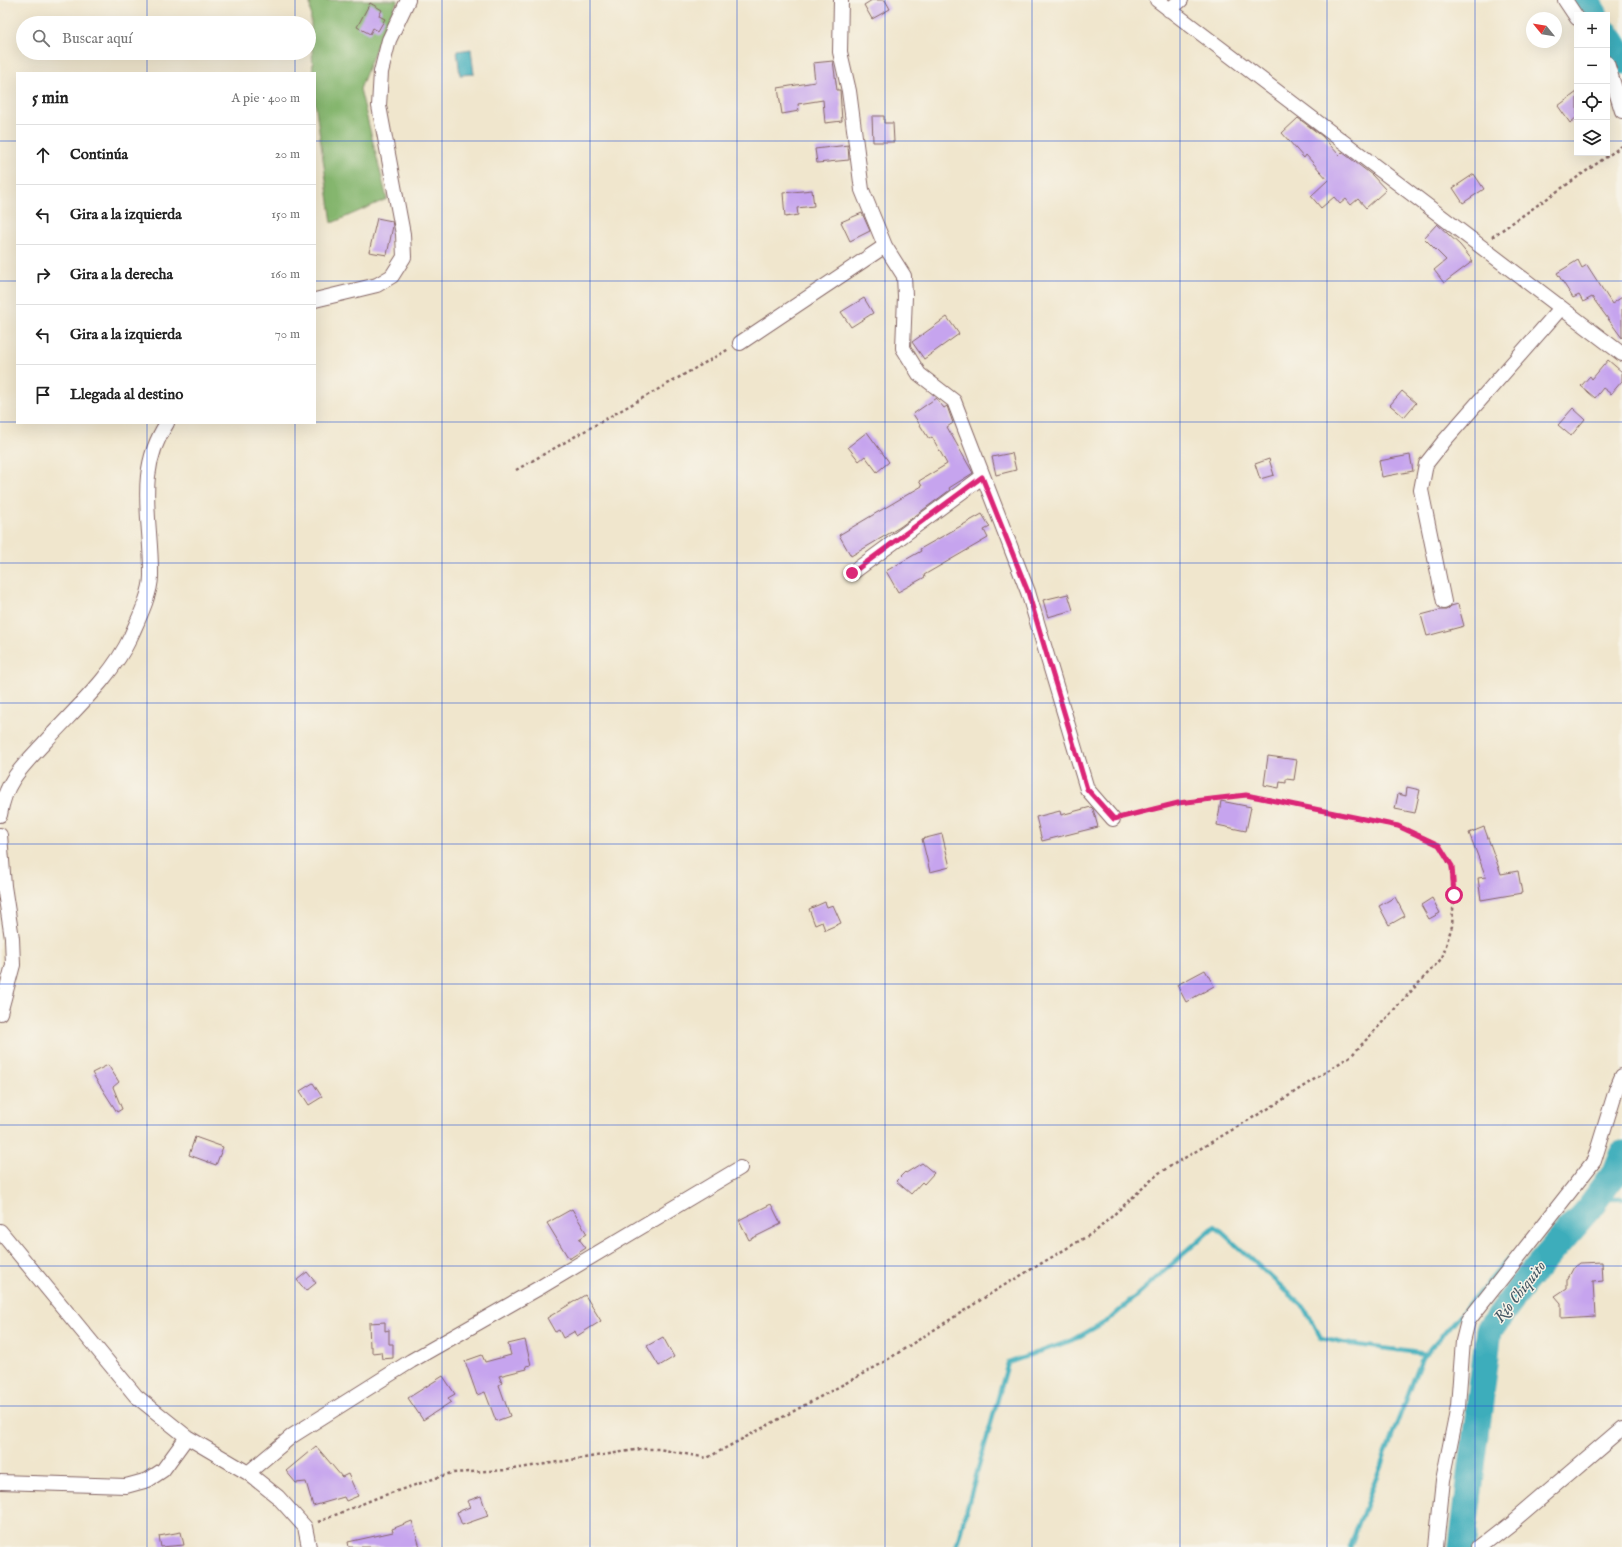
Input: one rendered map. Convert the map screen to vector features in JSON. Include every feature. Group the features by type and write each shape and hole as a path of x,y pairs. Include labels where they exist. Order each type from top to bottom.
{"street":[{"path":"316,300 377,285 392,276 404,257 403,234 379,106 381,72 389,40 408,0"},
{"path":"841,0 840,52 849,91 862,190 885,246 904,276 905,296 903,348 919,374 954,401 982,477 1028,592 1087,789 1114,819"},
{"path":"1157,0 1622,354"},
{"path":"1169,10 1181,0"},
{"path":"1565,0 1574,14"},
{"path":"1610,73 1622,111"},
{"path":"740,342 885,246"},
{"path":"1444,602 1422,490 1426,464 1445,440 1561,308"},
{"path":"0,815 2,799 15,776 112,668 130,638 142,610 151,578 146,486 152,454 166,424"},
{"path":"852,573 982,477"},
{"path":"0,835 4,886 12,938 13,965 0,1013"},
{"path":"1436,1547 1443,1480 1458,1406 1463,1341 1468,1321 1594,1161 1616,1090 1622,1076"},
{"path":"248,1473 292,1436 410,1361 539,1288 740,1168"},
{"path":"0,1231 136,1396 186,1437 248,1473 278,1497 305,1527 309,1547"},
{"path":"1480,1547 1512,1522 1622,1428"},
{"path":"0,1482 126,1486 148,1480 163,1470 186,1437"}],"path":[{"path":"1480,246 1622,146"},
{"path":"516,470 740,342"},
{"path":"305,1527 379,1497 451,1473 507,1470 641,1448 658,1449 706,1458 879,1365 998,1289 1096,1230 1159,1173 1276,1104 1352,1055 1442,958 1452,926 1454,895 1452,866 1439,845 1398,826 1246,795 1178,803 1114,819"}],"green space":[{"path":"310,0 398,0 384,27 360,89 387,199 332,223 316,109 316,72 313,72 312,60 316,60 316,16 311,16"}],"water":[{"path":"471,49 474,74 460,75 457,51"}],"building":[{"path":"872,0 885,0 890,9 872,19 864,5"},
{"path":"370,3 382,10 379,16 385,19 378,31 373,28 370,34 357,27"},
{"path":"833,61 837,90 840,90 842,121 825,123 823,100 798,104 799,111 782,114 778,88 815,82 813,63"},
{"path":"1574,94 1574,120 1570,123 1558,106"},
{"path":"872,116 884,116 884,123 893,123 894,142 873,142"},
{"path":"1298,118 1322,136 1339,155 1342,152 1372,175 1386,190 1366,208 1358,199 1351,205 1346,199 1340,204 1334,197 1321,208 1311,196 1328,180 1306,155 1304,158 1282,133"},
{"path":"848,145 849,160 817,163 815,149"},
{"path":"1474,174 1484,189 1463,203 1453,188"},
{"path":"812,190 814,206 797,208 798,215 785,217 783,193"},
{"path":"862,213 870,231 850,241 841,222"},
{"path":"377,218 392,221 393,226 387,255 369,252"},
{"path":"1437,224 1460,245 1473,261 1444,283 1434,270 1446,260 1424,238"},
{"path":"1578,260 1582,268 1587,265 1612,304 1622,297 1622,338 1592,297 1583,302 1579,295 1573,298 1557,273"},
{"path":"864,298 873,313 851,327 841,312"},
{"path":"947,317 959,334 924,359 912,342"},
{"path":"1608,360 1622,372 1622,381 1611,394 1603,388 1595,398 1581,386 1590,376 1592,379"},
{"path":"1402,391 1416,403 1404,417 1390,405"},
{"path":"936,398 944,408 947,406 953,423 947,427 973,473 949,488 950,490 900,527 851,556 839,535 922,486 919,481 947,464 932,437 929,439 913,414"},
{"path":"1573,408 1585,419 1571,436 1558,425"},
{"path":"867,432 889,462 877,472 865,456 859,461 848,447"},
{"path":"1012,453 1016,470 996,475 992,457"},
{"path":"1410,455 1413,471 1382,477 1379,461"},
{"path":"1269,459 1274,475 1260,479 1255,464"},
{"path":"982,514 990,527 984,530 988,538 924,575 925,577 898,592 886,571 921,551 920,549"},
{"path":"1068,594 1073,610 1048,617 1043,600"},
{"path":"1458,604 1464,626 1427,636 1421,615 1446,610 1451,606"},
{"path":"1268,756 1297,760 1294,780 1286,779 1286,783 1280,782 1279,788 1264,785"},
{"path":"1407,787 1420,790 1415,813 1395,809 1398,794 1406,796"},
{"path":"1221,801 1251,807 1246,831 1217,825"},
{"path":"1091,807 1093,809 1098,827 1042,841 1036,817 1060,811 1061,815"},
{"path":"1484,827 1501,874 1518,871 1522,893 1481,900 1478,878 1486,877 1469,833"},
{"path":"942,834 950,867 930,872 922,839"},
{"path":"1395,897 1405,916 1389,925 1379,906"},
{"path":"1432,898 1440,913 1429,919 1421,905"},
{"path":"825,902 827,907 833,905 841,923 825,930 822,922 815,925 809,909"},
{"path":"1205,970 1214,986 1186,1002 1177,985"},
{"path":"108,1065 119,1082 113,1087 122,1109 117,1112 92,1073"},
{"path":"313,1083 322,1097 309,1105 300,1091"},
{"path":"195,1137 223,1147 216,1165 189,1155"},
{"path":"922,1163 934,1173 924,1184 922,1182 911,1194 896,1181 905,1172 906,1173"},
{"path":"771,1204 781,1224 749,1240 739,1220"},
{"path":"572,1209 587,1234 579,1239 586,1248 569,1259 547,1223"},
{"path":"1602,1262 1603,1281 1593,1282 1595,1316 1561,1318 1561,1303 1555,1296 1567,1288 1567,1280 1574,1267 1579,1263"},
{"path":"307,1272 316,1283 306,1291 297,1280"},
{"path":"585,1295 601,1321 577,1336 575,1331 563,1338 559,1330 555,1332 547,1318"},
{"path":"385,1322 385,1331 389,1330 389,1344 393,1344 393,1358 382,1359 381,1352 372,1353 372,1347 370,1347 369,1323"},
{"path":"663,1337 674,1357 659,1366 647,1346"},
{"path":"525,1340 531,1365 526,1366 527,1369 499,1376 502,1383 499,1385 510,1416 496,1421 485,1392 477,1395 465,1361 482,1355 485,1362 511,1355 508,1344"},
{"path":"443,1376 455,1394 448,1398 451,1402 423,1420 408,1398"},
{"path":"316,1446 342,1477 348,1474 358,1496 346,1501 344,1497 313,1506 306,1482 296,1483 286,1471"},
{"path":"481,1496 488,1516 462,1525 457,1512 470,1507 467,1501"},
{"path":"412,1521 420,1547 349,1547 348,1542 393,1532 392,1529"},
{"path":"181,1532 184,1545 161,1547 159,1536"}],"waterway":[{"name":"Río Chiquito","path":"1586,0 1593,12"},
{"name":"Río Chiquito","path":"1610,39 1622,61"},
{"name":"Río Chiquito","path":"1462,1547 1489,1330 1526,1280 1589,1208 1615,1173 1622,1155"},
{"path":"1593,1199 1622,1199"},
{"path":"956,1547 1008,1363 1073,1340 1110,1319 1215,1226 1305,1308 1321,1338 1343,1343 1427,1354"},
{"path":"1350,1547 1421,1360 1509,1258"}],"route":[{"path":"852,573 982,477 1028,592 1087,789 1114,819 1178,803 1246,795 1398,826 1439,845 1452,866 1454,895"}]}
